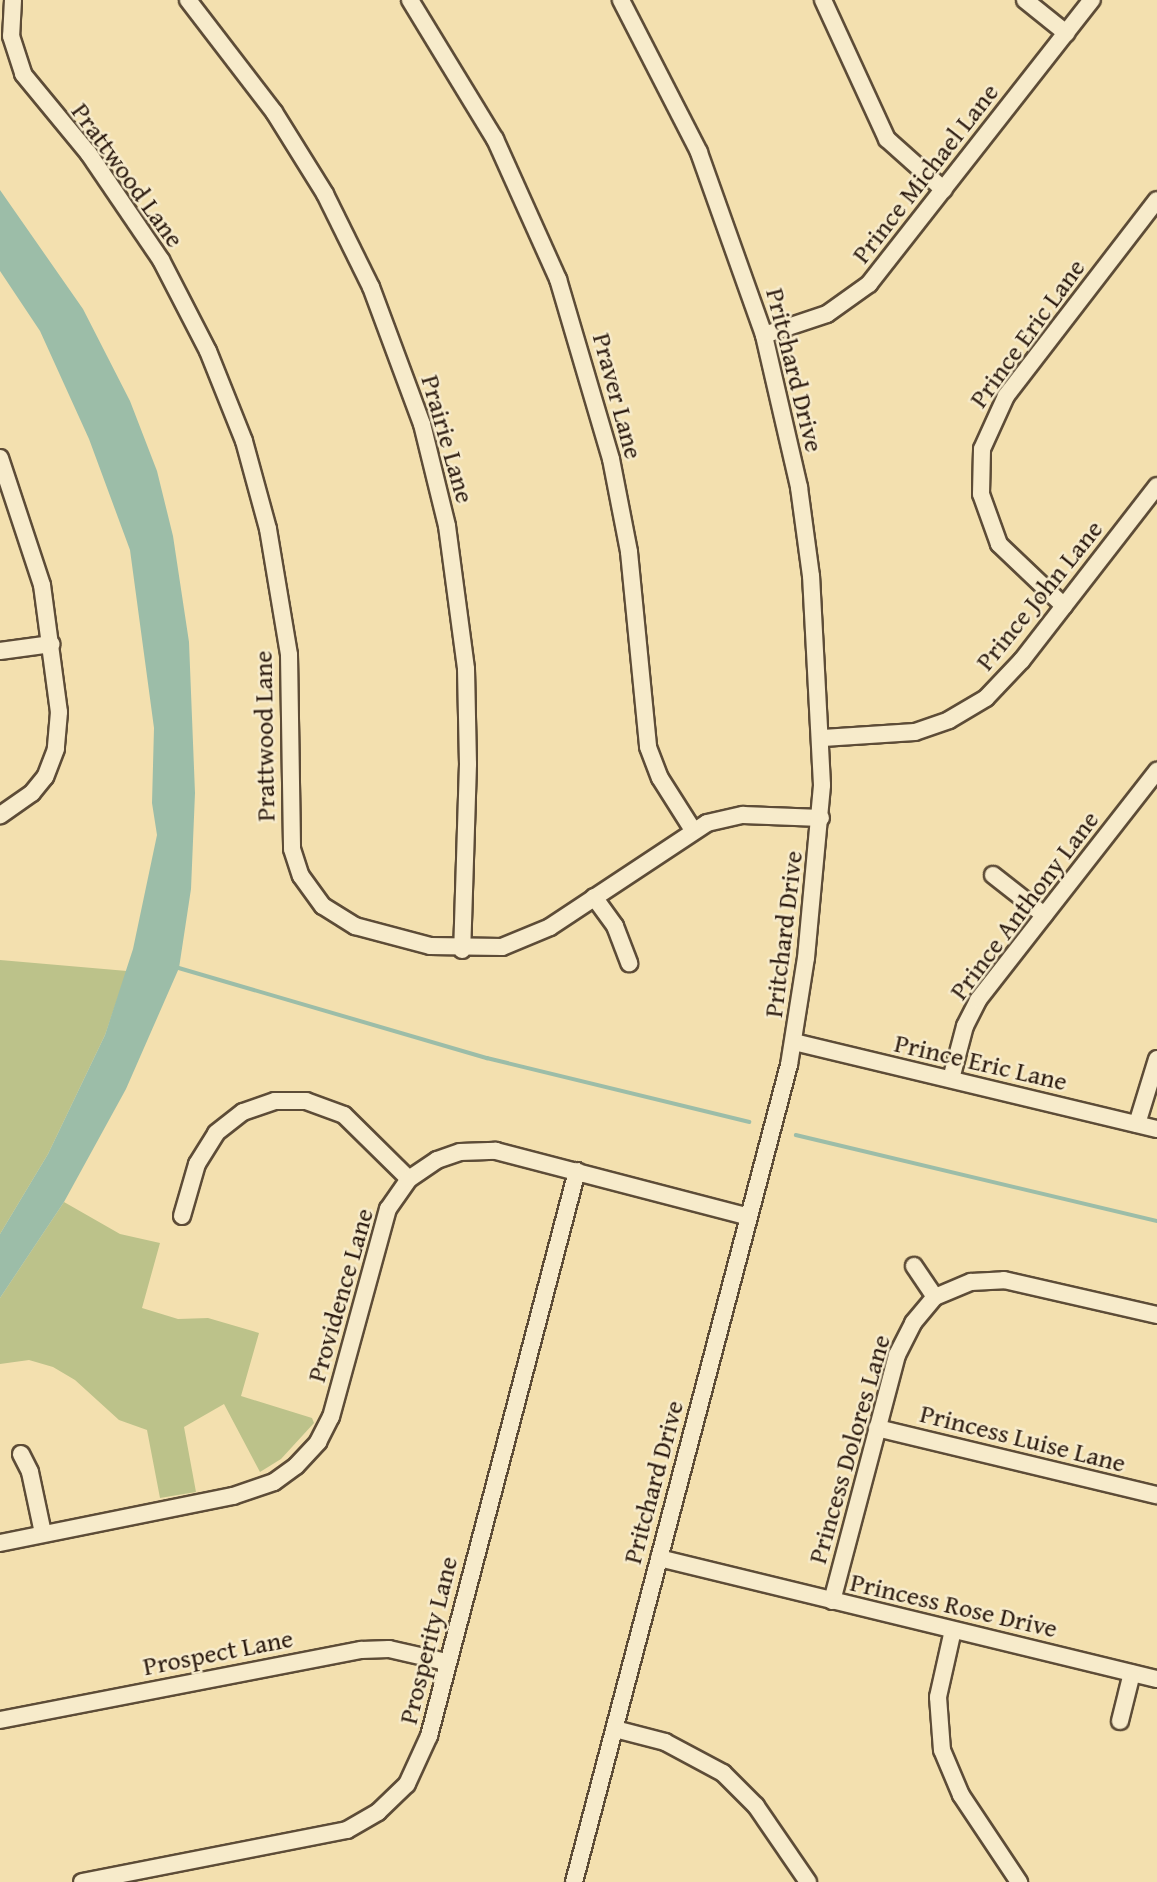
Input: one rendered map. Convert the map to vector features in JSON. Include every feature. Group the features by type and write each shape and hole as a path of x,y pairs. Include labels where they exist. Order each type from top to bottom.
{"street":[{"name":"Prattwood Lane","path":"13,0 12,36 23,74 89,154 161,260 208,351 244,441 268,529 289,655 290,830 301,876 317,900 345,922 430,946 462,950 502,947 538,934 693,830 729,816 821,818"},
{"name":"Prairie Lane","path":"188,0 274,112 325,194 371,287 422,424 447,526 465,656 468,764 462,950"},
{"name":"Praver Lane","path":"411,0 495,139 558,279 604,433 629,552 648,747 660,778 693,830"},
{"name":"Pritchard Drive","path":"574,1882 793,1042 821,818 822,738 817,625 799,487 764,335 699,152 621,0"},
{"path":"823,0 887,139 944,190"},
{"path":"1025,0 1066,33"},
{"name":"Prince Michael Lane","path":"764,335 827,314 861,291 944,190 1092,0"},
{"name":"Prince Eric Lane","path":"1064,606 999,544 981,494 982,449 1006,396 1157,200"},
{"path":"0,458 28,533 52,644 59,712 53,759 32,793 0,815"},
{"name":"Prince John Lane","path":"822,738 904,734 959,715 1003,682 1157,486"},
{"path":"0,651 52,644"},
{"name":"Prince Anthony Lane","path":"951,1079 972,1009 1157,771"},
{"path":"993,875 1044,915"},
{"path":"594,897 615,926 629,963"},
{"name":"Prince Eric Lane","path":"793,1042 1157,1129"},
{"path":"1137,1124 1157,1059"},
{"path":"182,1216 197,1164 216,1133 243,1112 275,1101 306,1101 344,1115 409,1179"},
{"name":"Providence Lane","path":"0,1543 233,1496 262,1487 296,1466 318,1442 331,1417 383,1221 409,1179 438,1160 471,1150 496,1151 749,1217"},
{"name":"Prosperity Lane","path":"82,1882 327,1835 368,1819 400,1792 419,1763 578,1171"},
{"path":"914,1266 935,1297 971,1282 1004,1280 1157,1315"},
{"name":"Princess Dolores Lane","path":"832,1601 901,1343 935,1297"},
{"name":"Princess Luise Lane","path":"877,1428 1157,1495"},
{"path":"21,1454 30,1472 43,1533"},
{"name":"Princess Rose Drive","path":"659,1558 1157,1679"},
{"path":"953,1630 938,1696 942,1750 961,1795 1019,1882"},
{"name":"Prospect Lane","path":"0,1720 361,1650 389,1649 446,1662"},
{"path":"1120,1721 1132,1673"},
{"path":"615,1730 665,1742 723,1773 755,1806 808,1882"}],"green space":[{"path":"0,960 127,971 105,1035 48,1154 0,1234"},
{"path":"64,1202 120,1234 160,1243 142,1308 178,1319 208,1318 259,1333 241,1396 312,1418 314,1423 281,1459 260,1472 224,1404 184,1427 196,1492 160,1498 147,1430 119,1420 75,1380 53,1367 29,1360 0,1364 0,1298"}],"shaded area":[{"path":"0,190 83,309 130,401 157,471 173,536 189,642 195,793 191,889 179,968 126,1089 64,1202 0,1298 0,1234 48,1154 105,1035 133,949 157,835 152,803 154,728 130,550 89,439 40,331 0,271"}],"waterway":[{"path":"179,968 487,1058 749,1122"},
{"path":"796,1135 1157,1221"}]}
